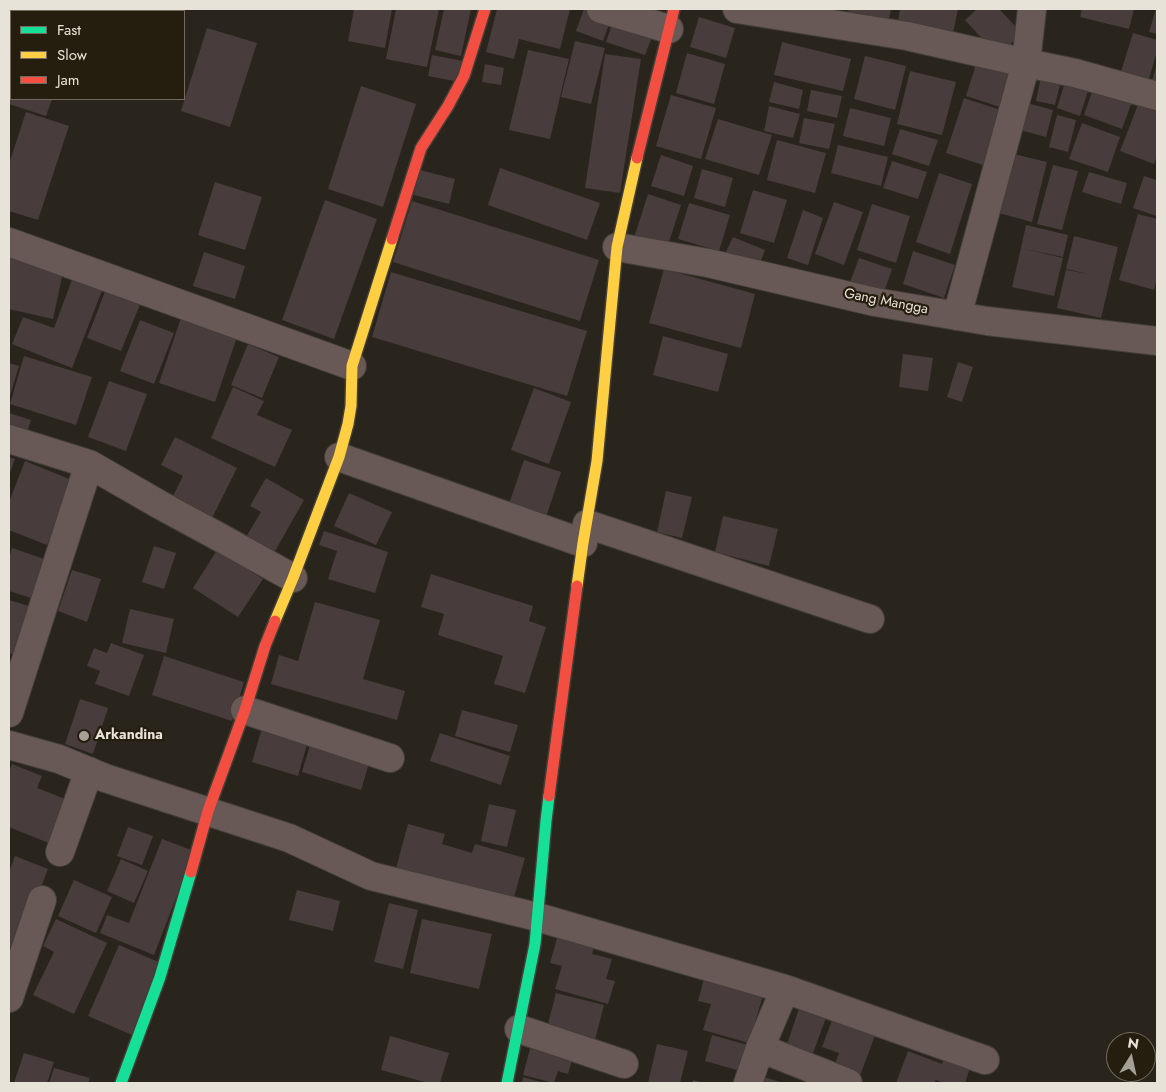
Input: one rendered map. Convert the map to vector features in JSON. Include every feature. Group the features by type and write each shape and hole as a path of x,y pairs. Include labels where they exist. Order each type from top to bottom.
{"street":[{"path":"121,1083 160,977 208,811 245,710 265,646 339,457 351,406 352,366 421,148 448,106 464,76 485,9"},
{"path":"508,1083 535,944 546,822 585,534 597,461 617,247 639,149 672,19 601,9"},
{"path":"737,9 837,17 907,36 1075,73 1157,96"},
{"path":"958,316 1026,63 1032,9"},
{"path":"9,242 352,366"},
{"name":"Gang Mangga","path":"617,247 708,263 875,302 987,321 1157,341"},
{"path":"9,439 89,464 292,578"},
{"path":"339,457 585,534 870,619"},
{"path":"9,713 89,464"},
{"path":"245,710 390,758"},
{"path":"9,745 59,759 105,778 289,838 371,876 537,917 784,989 985,1060"},
{"path":"60,852 89,771"},
{"path":"9,998 42,900"},
{"path":"748,1083 784,989"},
{"path":"519,1029 624,1064"},
{"path":"760,1048 848,1083"}],"building":[{"path":"354,9 392,9 385,48 348,41"},
{"path":"396,9 439,9 427,67 386,59"},
{"path":"444,9 471,9 461,56 435,50"},
{"path":"497,9 570,9 560,49 519,39 514,59 486,52"},
{"path":"584,9 611,19 603,41 576,31"},
{"path":"849,9 891,9 887,29 846,19"},
{"path":"900,9 958,9 952,38 897,26"},
{"path":"977,9 999,9 1022,33 998,56 965,20"},
{"path":"1082,9 1134,9 1129,29 1080,17"},
{"path":"1157,9 1157,34 1149,32"},
{"path":"699,17 735,28 726,58 690,47"},
{"path":"614,18 654,32 645,55 606,42"},
{"path":"207,28 257,43 230,127 181,111"},
{"path":"1133,33 1157,40 1157,51 1147,86 1119,78"},
{"path":"575,41 605,48 591,104 561,97"},
{"path":"782,42 851,59 843,91 774,75"},
{"path":"528,50 569,59 550,139 509,130"},
{"path":"687,53 725,64 714,104 676,93"},
{"path":"605,54 641,59 620,193 585,188"},
{"path":"432,55 463,61 459,82 428,76"},
{"path":"865,56 906,66 895,110 854,99"},
{"path":"978,58 1018,71 1006,109 966,96"},
{"path":"485,64 504,68 501,85 482,82"},
{"path":"1157,64 1157,89 1150,87"},
{"path":"910,71 956,82 942,135 897,124"},
{"path":"1042,72 1062,77 1055,105 1036,101"},
{"path":"1067,75 1091,82 1080,116 1057,108"},
{"path":"10,77 10,100 52,100 46,116 9,104"},
{"path":"774,82 803,90 799,109 769,102"},
{"path":"1095,83 1134,96 1122,129 1084,115"},
{"path":"361,86 416,104 383,207 328,189"},
{"path":"811,90 842,96 837,118 807,111"},
{"path":"671,95 716,108 701,159 656,146"},
{"path":"1141,97 1157,103 1157,156 1154,164 1120,151"},
{"path":"964,98 1004,111 986,166 946,153"},
{"path":"1027,103 1053,110 1046,137 1020,130"},
{"path":"769,106 800,114 793,138 764,131"},
{"path":"850,108 891,118 884,146 843,136"},
{"path":"26,112 69,126 38,220 9,211 9,164"},
{"path":"1057,115 1076,120 1068,152 1049,147"},
{"path":"804,118 835,124 829,149 799,143"},
{"path":"718,119 772,135 759,175 705,159"},
{"path":"1082,123 1120,137 1108,172 1069,159"},
{"path":"900,129 938,140 929,166 892,154"},
{"path":"777,140 826,153 815,193 767,180"},
{"path":"838,145 888,157 881,186 831,173"},
{"path":"1010,153 1047,162 1032,222 995,212"},
{"path":"661,155 693,166 684,196 651,186"},
{"path":"892,161 927,172 918,199 883,188"},
{"path":"1053,165 1078,171 1062,230 1037,224"},
{"path":"500,168 600,203 587,240 488,205"},
{"path":"702,169 733,178 725,207 694,198"},
{"path":"420,170 455,179 449,204 414,195"},
{"path":"1089,172 1127,183 1121,204 1082,192"},
{"path":"939,173 972,184 950,254 916,242"},
{"path":"1144,176 1157,180 1157,216 1133,208"},
{"path":"215,182 262,197 245,250 198,235"},
{"path":"753,190 787,200 774,243 740,233"},
{"path":"648,194 681,205 666,251 633,241"},
{"path":"325,200 377,219 334,339 282,320"},
{"path":"412,201 599,260 580,321 393,262"},
{"path":"834,202 863,212 844,265 815,254"},
{"path":"689,203 730,215 719,251 678,239"},
{"path":"872,204 910,216 896,263 857,250"},
{"path":"803,210 823,218 808,265 787,258"},
{"path":"1138,214 1157,219 1157,278 1154,290 1119,280"},
{"path":"1026,225 1068,235 1063,257 1021,248"},
{"path":"1074,236 1118,247 1101,318 1057,308 1066,270 1089,274 1066,269"},
{"path":"733,237 765,250 758,268 725,254"},
{"path":"1021,248 1063,258 1054,296 1012,287"},
{"path":"913,251 955,265 944,298 903,284"},
{"path":"204,252 245,266 235,299 193,286"},
{"path":"9,255 64,268 53,319 9,309"},
{"path":"859,258 892,269 881,301 848,288"},
{"path":"664,269 755,294 741,348 649,323"},
{"path":"391,272 587,331 567,396 372,337"},
{"path":"73,277 103,288 72,368 12,344 23,317 54,328"},
{"path":"106,289 141,302 121,351 87,338"},
{"path":"181,318 237,337 215,402 159,383"},
{"path":"140,320 174,333 154,384 120,371"},
{"path":"663,336 728,354 718,392 653,375"},
{"path":"248,344 279,357 262,398 231,385"},
{"path":"903,354 933,358 928,391 899,387"},
{"path":"24,356 92,377 76,425 10,404"},
{"path":"958,362 973,367 962,402 947,397"},
{"path":"9,363 19,366 9,399"},
{"path":"109,381 147,394 126,451 88,437"},
{"path":"233,387 264,401 257,415 292,430 275,467 211,438"},
{"path":"534,388 571,402 549,464 511,450"},
{"path":"9,413 31,420 25,439 9,434"},
{"path":"175,437 237,468 212,518 172,498 183,476 161,465"},
{"path":"9,457 15,459 9,475"},
{"path":"524,460 561,472 545,520 508,507"},
{"path":"25,461 74,481 47,545 9,530 9,502"},
{"path":"266,478 304,500 274,553 246,537 261,512 250,506"},
{"path":"666,491 692,497 682,538 657,532"},
{"path":"349,493 392,512 376,545 334,526"},
{"path":"723,516 778,529 769,566 715,552"},
{"path":"324,531 388,552 375,593 328,579 337,551 319,545"},
{"path":"154,546 176,553 164,589 142,582"},
{"path":"12,548 53,562 40,601 9,591 9,558"},
{"path":"217,550 263,579 238,617 193,588"},
{"path":"72,570 101,579 87,622 58,611"},
{"path":"431,574 533,606 529,621 546,627 525,693 494,684 503,656 438,635 444,614 421,607"},
{"path":"9,600 39,609 23,658 9,653"},
{"path":"315,602 380,620 363,679 405,691 397,720 271,684 279,655 298,661"},
{"path":"130,609 174,619 166,653 122,643"},
{"path":"111,643 144,655 129,696 95,684 100,671 87,666 94,648 107,653"},
{"path":"164,656 244,682 232,721 152,695"},
{"path":"80,699 108,708 93,754 65,744"},
{"path":"462,710 518,725 510,752 455,736"},
{"path":"262,728 308,741 298,776 252,762"},
{"path":"440,733 510,756 501,785 430,761"},
{"path":"311,742 370,760 361,790 302,772"},
{"path":"12,764 42,776 37,788 73,802 56,846 9,827 9,772"},
{"path":"489,804 516,810 507,847 481,841"},
{"path":"408,824 445,834 442,844 472,853 475,844 525,858 511,908 394,876"},
{"path":"128,827 153,836 142,865 117,856"},
{"path":"162,839 194,851 154,955 100,933 107,915 129,923"},
{"path":"15,856 48,869 17,949 9,946 9,872"},
{"path":"121,859 148,871 134,903 107,891"},
{"path":"74,880 112,897 96,933 58,916"},
{"path":"297,890 340,901 333,931 289,920"},
{"path":"389,903 418,910 403,969 374,962"},
{"path":"56,919 107,943 74,1014 33,995 54,952 43,946"},
{"path":"422,919 492,934 479,989 410,973"},
{"path":"560,928 597,938 592,954 612,959 606,979 615,981 608,1004 555,989 562,966 550,963"},
{"path":"119,945 163,964 132,1035 88,1016"},
{"path":"705,975 764,992 749,1043 703,1030 711,1004 698,1001"},
{"path":"556,993 604,1005 595,1040 547,1028"},
{"path":"801,1003 828,1012 812,1056 786,1047"},
{"path":"834,1015 877,1030 860,1076 834,1066 839,1053 822,1047"},
{"path":"712,1035 751,1046 744,1072 705,1061"},
{"path":"390,1036 449,1053 440,1083 428,1083 381,1070"},
{"path":"532,1041 574,1053 568,1074 558,1071 554,1083 523,1075"},
{"path":"657,1044 688,1051 680,1083 648,1083"},
{"path":"908,1051 942,1064 945,1055 971,1065 965,1083 945,1083 936,1080 934,1083 896,1083"},
{"path":"24,1053 54,1062 47,1083 14,1083"},
{"path":"54,1068 90,1078 88,1083 49,1083"},
{"path":"758,1075 780,1082 756,1083"},
{"path":"523,1077 544,1083 522,1083"},
{"path":"693,1080 705,1083 692,1083"}],"traffic: fast":[{"path":"507,1083 535,944 549,796"},
{"path":"121,1083 160,977 191,872"}],"traffic: slow":[{"path":"577,586 597,461 617,247 637,158"},
{"path":"275,621 339,457 351,406 352,366 392,239"}],"traffic: jam":[{"path":"392,239 421,148 448,106 464,76 485,9"},
{"path":"637,158 674,9"},
{"path":"549,796 577,586"},
{"path":"191,872 208,811 275,621"}],"place":[{"name":"Arkandina","path":"84,736"}]}
